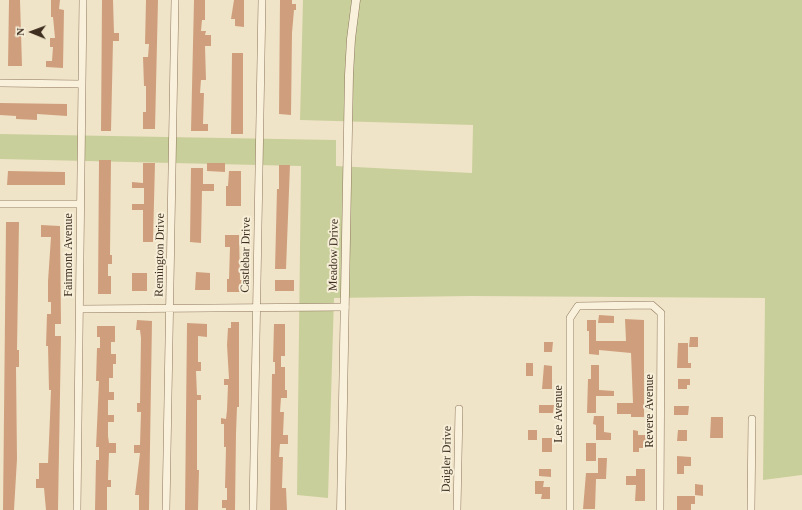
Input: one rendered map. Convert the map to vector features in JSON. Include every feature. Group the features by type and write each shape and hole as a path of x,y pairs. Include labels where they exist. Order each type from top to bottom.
{"street":[{"name":"Fairmont Avenue","path":"77,510 83,0"},
{"name":"Remington Drive","path":"166,510 175,0"},
{"name":"Castlebar Drive","path":"253,510 262,0"},
{"name":"Meadow Drive","path":"341,510 349,75 351,39 356,0"},
{"path":"0,83 81,84"},
{"path":"0,204 80,204"},
{"name":"Revere Avenue","path":"570,318 578,306 652,305 661,313 660,510"},
{"path":"80,309 345,307"},
{"name":"Lee Avenue","path":"570,318 570,510"},
{"name":"Daigler Drive","path":"457,510 459,409"},
{"path":"751,510 752,419"}],"green space":[{"path":"303,0 802,0 802,475 763,480 765,298 471,296 334,298 328,498 297,495 301,166 0,159 0,134 336,140 336,166 472,173 473,125 300,120"}],"building":[{"path":"9,0 20,0 22,66 8,66"},
{"path":"51,0 60,0 59,9 64,10 63,68 46,67 46,61 52,61 53,47 50,47 50,38 55,38 53,17 51,17"},
{"path":"102,0 113,0 114,33 119,33 119,41 113,41 111,131 101,131"},
{"path":"146,0 158,0 155,129 143,129 143,112 146,112 146,86 144,86 143,57 148,57 149,44 145,44"},
{"path":"194,0 205,0 205,20 202,20 201,31 206,31 205,35 211,35 211,46 205,46 206,80 201,80 200,93 204,93 203,124 208,124 208,131 191,131"},
{"path":"234,0 244,0 244,27 235,26 235,19 231,19"},
{"path":"280,0 292,0 292,4 296,4 292,33 291,115 279,114"},
{"path":"232,53 243,53 243,134 231,134"},
{"path":"0,103 67,104 67,116 37,114 37,120 16,119 16,116 0,115"},
{"path":"99,160 111,160 110,255 112,255 112,264 108,264 108,276 111,276 111,294 98,294"},
{"path":"143,163 155,163 153,242 143,242 143,210 132,210 132,204 144,204 144,188 132,188 132,182 143,183"},
{"path":"207,163 225,163 225,172 207,171"},
{"path":"279,165 290,165 286,269 275,269"},
{"path":"191,168 203,168 203,184 214,184 214,191 202,191 201,243 190,242"},
{"path":"8,171 65,172 65,185 7,185"},
{"path":"229,171 241,171 241,206 226,206 226,186 228,186"},
{"path":"6,222 19,222 17,350 19,350 19,367 16,367 17,459 14,510 3,510"},
{"path":"41,225 60,226 61,324 55,324 55,336 61,336 58,510 46,510 44,488 36,488 36,479 39,479 39,463 48,463 51,390 49,390 48,346 46,346 47,314 51,314 51,302 48,302 48,281 51,237 41,237"},
{"path":"225,235 239,235 240,280 243,280 243,292 227,292 230,247 225,247"},
{"path":"196,272 210,273 210,290 195,290"},
{"path":"132,273 147,273 147,291 132,291"},
{"path":"275,280 294,280 294,291 275,291"},
{"path":"599,315 614,316 614,323 598,323"},
{"path":"625,319 644,320 644,417 631,417 631,414 617,414 617,403 633,403 631,353 599,350 599,355 589,354 589,331 587,331 587,320 596,320 596,341 626,341"},
{"path":"137,320 152,321 149,510 139,510 139,495 135,495 140,453 134,453 134,445 140,445 141,412 137,412 137,403 140,403 141,338 140,330 136,330"},
{"path":"231,322 239,322 239,407 237,407 235,510 226,510 226,508 222,508 222,500 227,500 227,488 225,488 226,447 224,447 224,424 221,424 221,418 226,419 227,410 228,385 224,385 224,379 229,379 227,345 228,328 231,328"},
{"path":"187,323 207,324 207,337 198,336 198,362 201,362 201,371 196,371 197,395 201,395 201,400 197,400 197,470 199,470 198,510 185,510"},
{"path":"274,324 285,324 285,356 281,356 281,367 285,367 285,390 287,390 287,398 281,398 280,412 284,412 283,435 288,435 288,444 280,444 279,457 283,457 282,488 286,488 287,510 270,510 272,374 275,374 275,362 273,362"},
{"path":"97,326 115,326 115,342 111,342 111,354 116,354 116,364 113,364 113,378 109,378 109,392 114,392 114,400 108,400 108,415 114,415 114,422 108,422 108,436 109,443 116,443 116,453 109,453 108,480 111,480 111,487 107,487 107,510 95,510 96,460 99,460 99,447 96,447 99,381 96,381 97,348 100,348 100,337 97,337"},
{"path":"690,337 698,337 698,347 689,347"},
{"path":"544,342 553,342 552,352 544,352"},
{"path":"678,343 688,343 688,363 691,363 691,368 677,368"},
{"path":"526,363 533,363 533,376 526,376"},
{"path":"544,365 552,366 552,389 542,389"},
{"path":"591,365 599,365 599,390 614,391 614,396 596,396 596,413 587,413 588,379 591,379"},
{"path":"678,379 690,379 690,385 687,385 687,389 678,389"},
{"path":"539,405 554,405 553,413 539,413"},
{"path":"674,406 689,406 688,415 674,415"},
{"path":"594,416 604,416 604,432 611,433 611,440 596,440 596,425 593,424"},
{"path":"711,417 723,417 723,438 710,438"},
{"path":"528,430 537,430 537,440 528,440"},
{"path":"633,430 638,431 638,435 646,435 646,448 639,448 639,452 633,452"},
{"path":"678,430 687,430 687,441 677,441"},
{"path":"542,438 552,438 552,452 542,452"},
{"path":"586,443 596,443 596,461 586,461"},
{"path":"677,456 691,457 691,466 684,466 684,474 677,474"},
{"path":"598,458 607,458 606,479 596,479 595,509 583,509 586,473 598,473"},
{"path":"539,469 551,469 551,477 539,476"},
{"path":"636,469 645,469 645,501 635,501 636,485 626,485 626,476 636,476"},
{"path":"535,481 544,481 543,487 550,487 550,499 541,499 542,494 535,494"},
{"path":"695,484 703,485 703,496 695,495"},
{"path":"677,496 695,496 695,504 691,504 691,510 677,510"}]}
